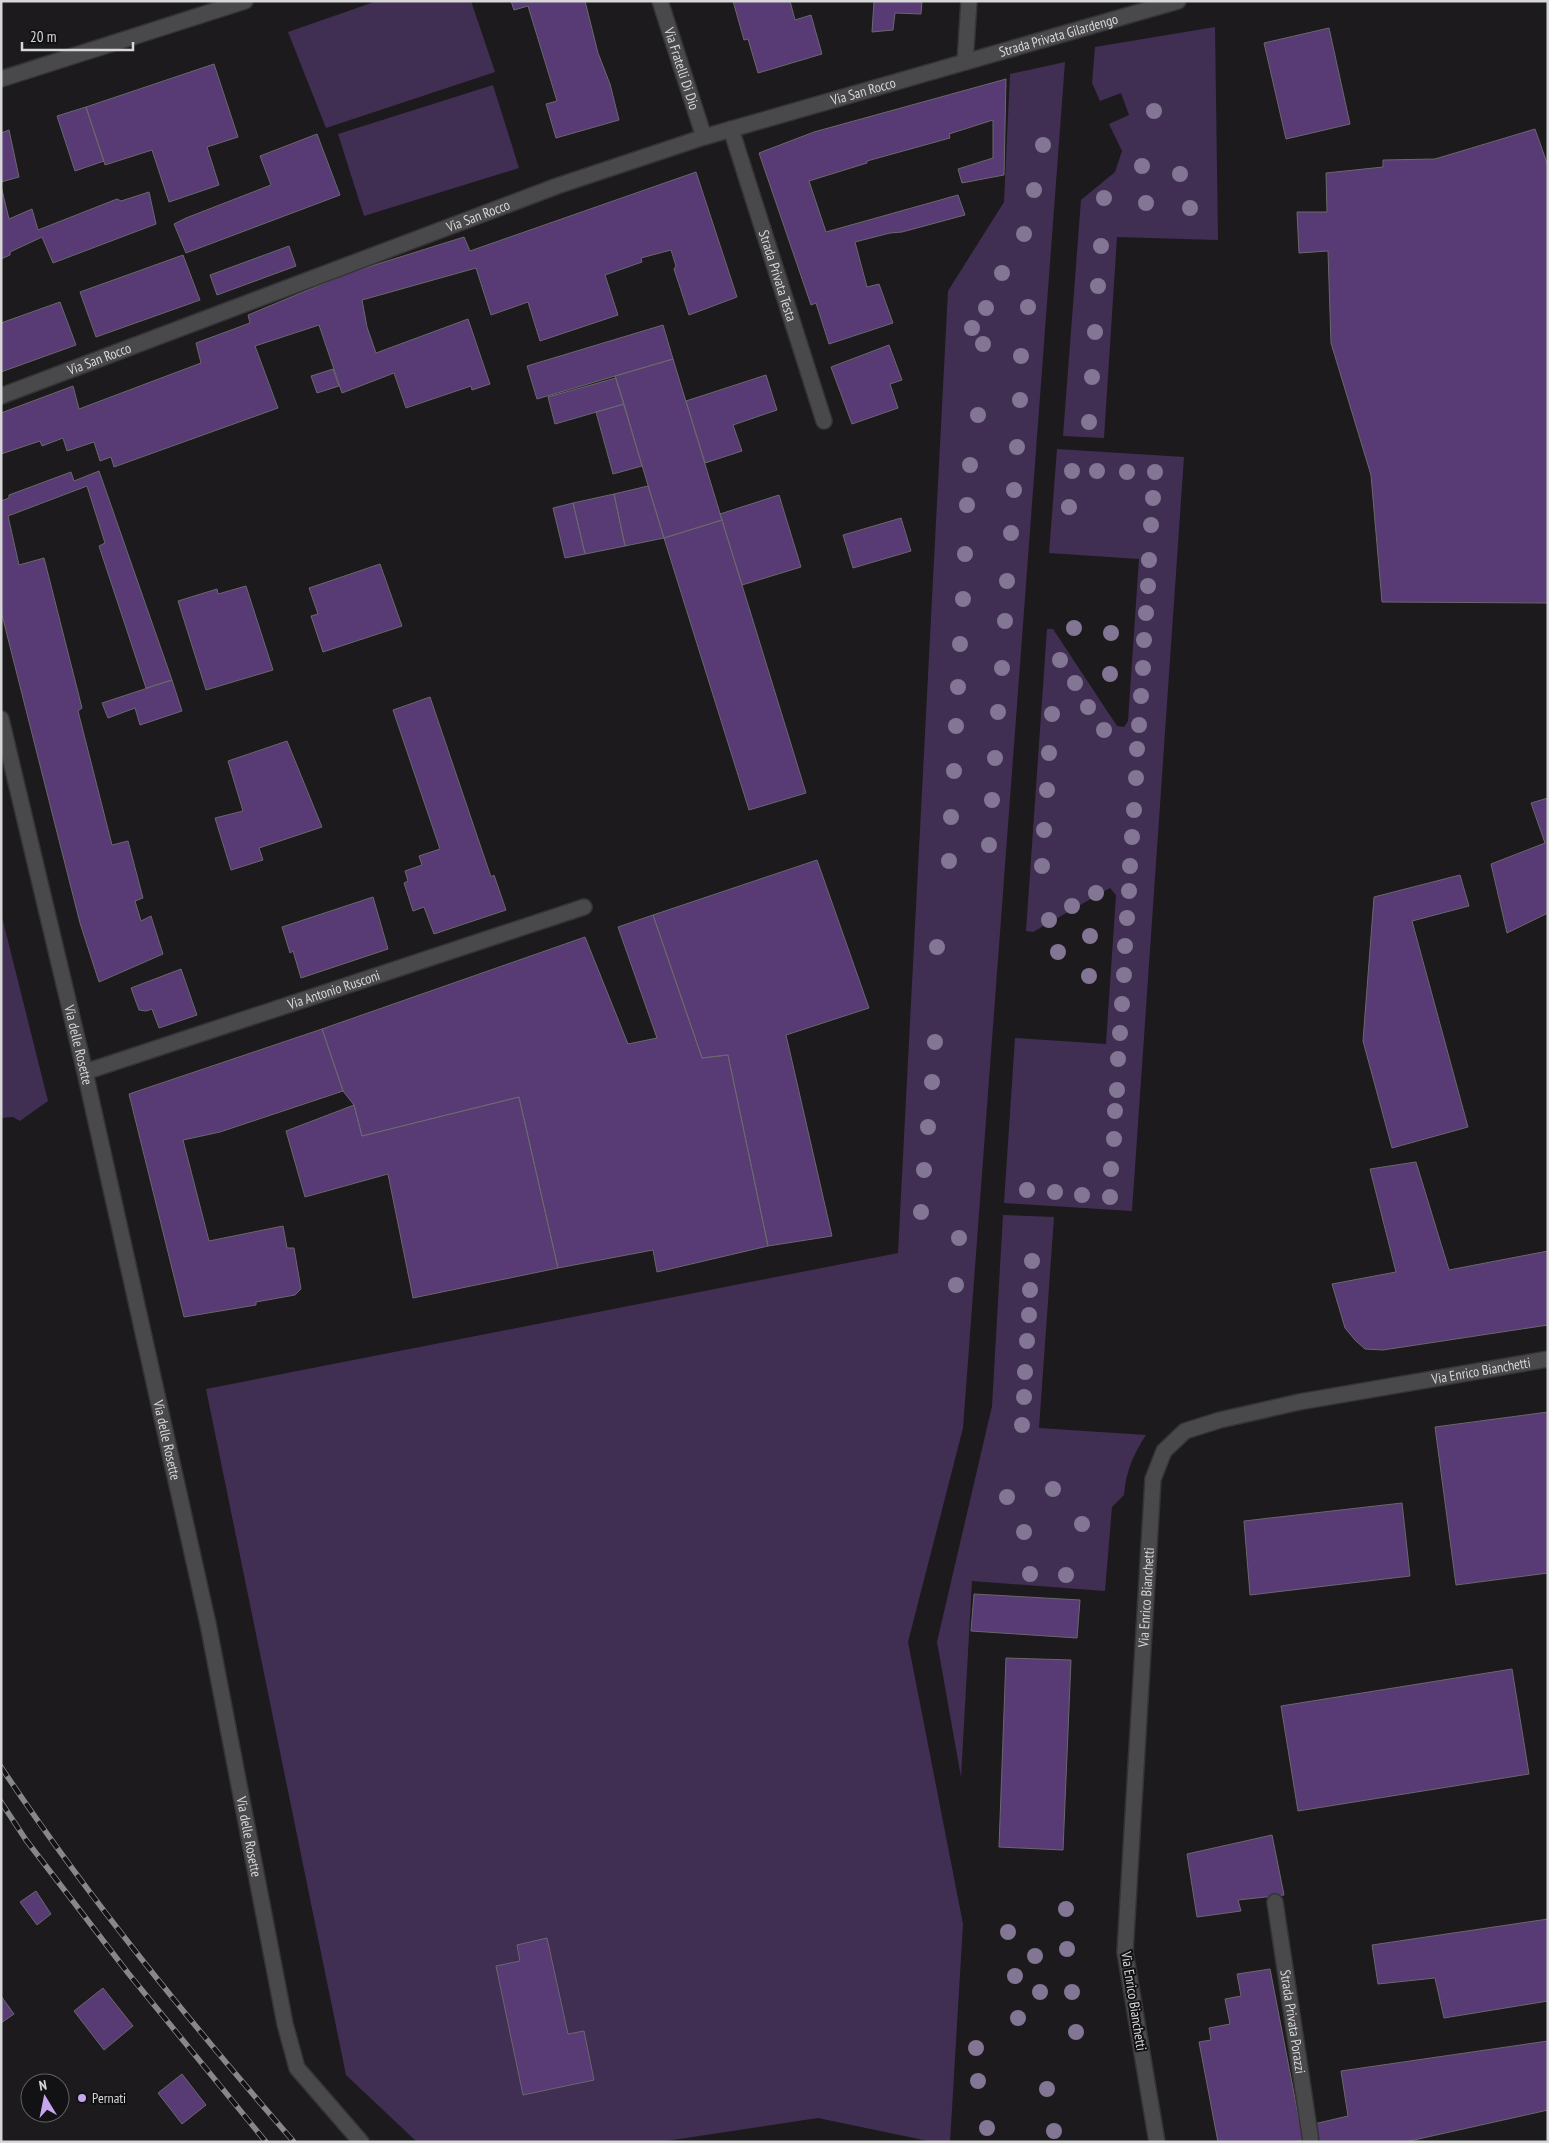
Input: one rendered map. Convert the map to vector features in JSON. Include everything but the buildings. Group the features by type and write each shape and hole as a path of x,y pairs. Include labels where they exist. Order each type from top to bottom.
{"street":[{"path":"1,79 225,4 245,1"},
{"name":"Via Fratelli Di Dio","path":"660,1 704,137"},
{"path":"965,62 969,1"},
{"name":"Strada Privata Gilardengo","path":"965,62 1178,1"},
{"name":"Via San Rocco","path":"1,396 557,186 704,137 965,62"},
{"name":"Strada Privata Testa","path":"731,129 824,421"},
{"name":"Via delle Rosette","path":"1,719 84,1072 208,1624 287,2033 297,2068 361,2142"},
{"name":"Via Antonio Rusconi","path":"84,1072 584,907"},
{"name":"Via Enrico Bianchetti","path":"1157,2142 1125,1952 1153,1479 1164,1451 1185,1431 1228,1418 1299,1402 1548,1359"},
{"name":"Strada Privata Porazzi","path":"1275,1902 1311,2142"}],"shaded area":[{"path":"377,1 471,1 495,72 326,128 288,32"},
{"path":"1215,27 1218,240 1117,237 1104,438 1063,436 1081,200 1115,172 1122,151 1109,124 1129,115 1121,93 1100,101 1092,83 1095,47"},
{"path":"1065,62 963,1428 908,1642 963,1924 950,2142 933,2142 818,2118 659,2142 417,2142 346,2075 206,1389 898,1253 948,291 1004,202 1010,74"},
{"path":"493,85 519,168 364,216 338,134"},
{"path":"1057,449 1184,457 1132,1211 1004,1203 1015,1038 1106,1044 1116,895 1110,888 1033,932 1026,931 1047,629 1053,629 1117,726 1124,727 1128,721 1139,559 1049,553"},
{"path":"1,913 48,1101 20,1121 13,1117 1,1118"},
{"path":"1003,1215 1054,1217 1039,1428 1146,1435 1137,1449 1131,1464 1126,1478 1124,1495 1112,1507 1105,1591 972,1581 961,1777 937,1642 992,1406"}],"railway":[{"path":"1,1767 105,1912 179,2005 294,2142"},
{"path":"1,1802 26,1840 128,1973 266,2142"}],"place":[{"name":"Pernati","path":"82,2098"}]}
